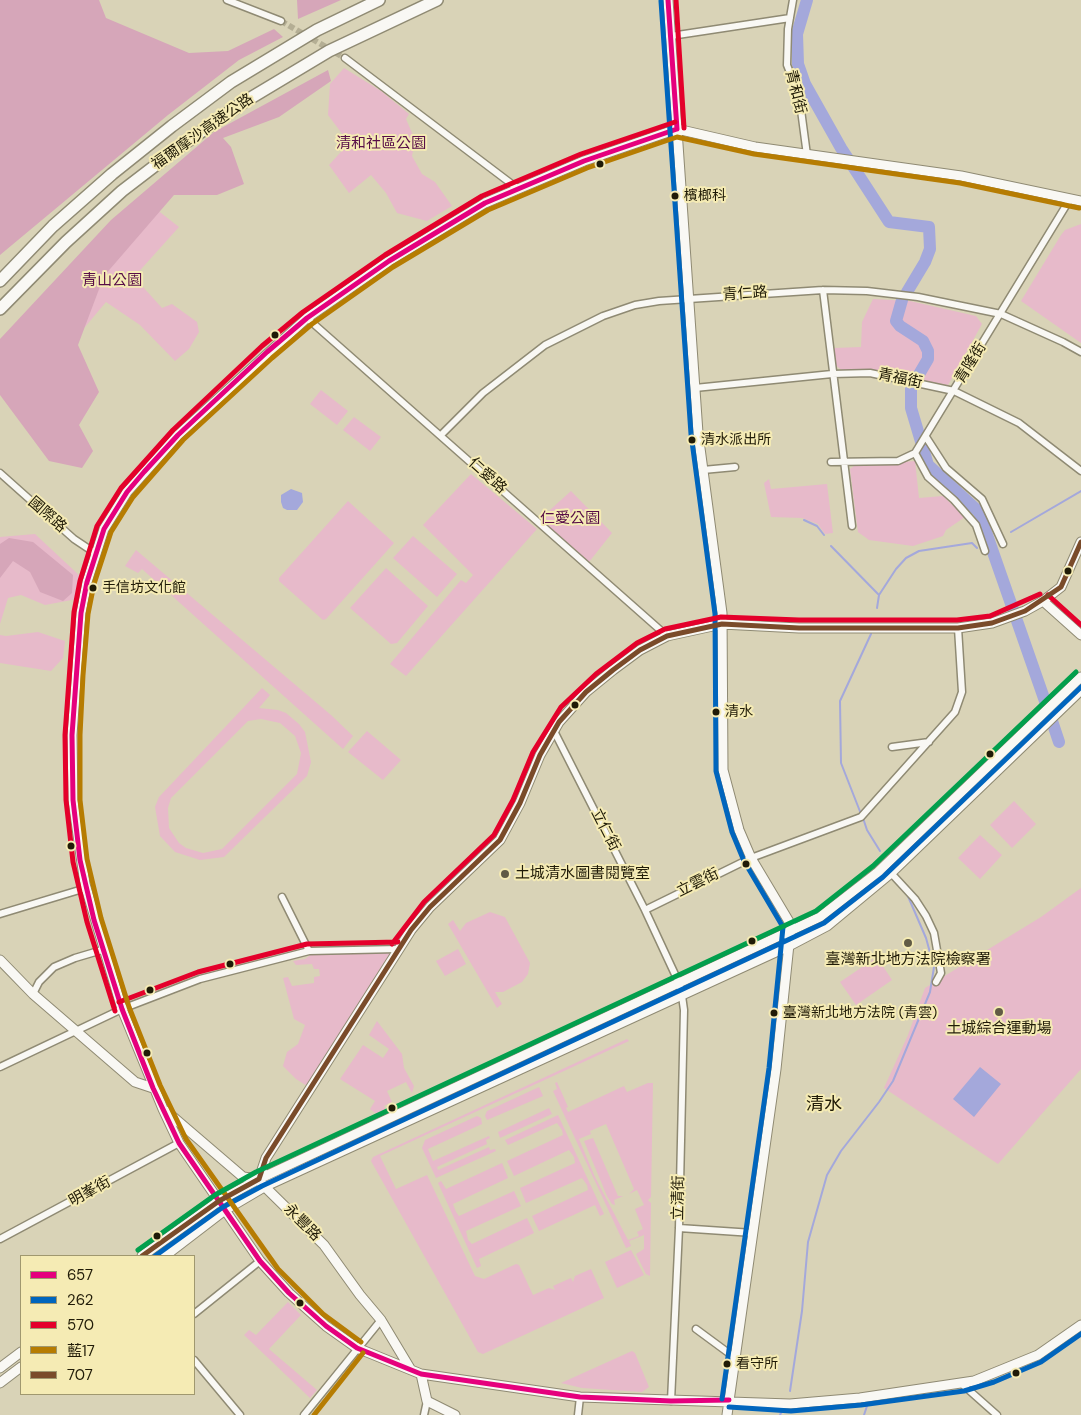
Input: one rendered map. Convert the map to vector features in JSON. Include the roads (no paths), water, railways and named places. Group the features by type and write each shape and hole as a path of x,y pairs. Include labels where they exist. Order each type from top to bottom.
{"highway":[{"name":"福爾摩沙高速公路","path":"0,281 60,220 112,174 179,120 231,82 346,14 378,0"},
{"name":"福爾摩沙高速公路","path":"0,309 73,236 122,191 182,145 244,102 329,51 437,0"}],"street":[{"path":"227,0 281,21"},
{"path":"668,0 695,388 722,624 723,770 739,830 751,858 791,925 776,1069 727,1415"},
{"name":"青和街","path":"793,0 790,18 788,64 799,95 807,155"},
{"path":"671,36 790,18"},
{"path":"345,58 517,188"},
{"path":"1081,201 961,176 755,147 677,130 615,149 517,188 485,203 389,261 307,318 178,435 127,492 104,529 95,553 81,613 72,736 75,824 86,888 102,950 122,1009 153,1088 179,1143 260,1261 289,1293 326,1326 357,1348 421,1374 580,1397 671,1401 728,1400 790,1404 860,1398 962,1384 991,1375 1038,1355 1081,1325"},
{"name":"青隆街","path":"915,453 926,438 1070,199"},
{"path":"823,290 852,526"},
{"name":"青仁路","path":"441,435 483,393 548,344 589,321 635,305 688,298 823,290 867,291 918,297 1001,314 1081,352"},
{"name":"仁愛路","path":"307,318 667,636"},
{"name":"青福街","path":"695,388 832,374 870,373 927,385 954,391 1019,423 1081,471"},
{"path":"926,438 946,468 982,499 1003,544"},
{"path":"831,462 898,461 915,453 928,477 954,500 976,525 986,551"},
{"path":"703,470 736,467"},
{"name":"國際路","path":"0,473 74,539 95,553"},
{"path":"261,1183 266,1158 398,949 430,907 500,840 554,731 567,712 586,692 640,650 667,636 722,624 799,628 958,628 992,623 1025,611 1043,601 1061,587 1081,542"},
{"path":"1043,601 1081,635"},
{"name":"立雲街","path":"645,910 751,858 861,817 956,712 962,692 958,628"},
{"path":"166,1255 261,1183 820,917 878,872 1081,677"},
{"path":"143,1255 218,1201 682,996 827,926 891,873 1081,690"},
{"name":"立仁街","path":"554,731 645,910 679,984"},
{"path":"892,747 929,742"},
{"path":"891,873 926,916 934,933 942,973 936,982"},
{"path":"0,914 86,888"},
{"path":"282,897 309,951"},
{"path":"0,1067 122,1009 200,979 309,951 398,949"},
{"path":"33,994 39,982 54,968 76,958 102,950"},
{"path":"0,960 33,994 74,1031 135,1082 153,1088"},
{"name":"立清街","path":"671,1401 679,1228 684,1010 679,984"},
{"name":"永豐路","path":"163,1109 244,1177 261,1183 314,1233 381,1320 411,1370"},
{"name":"明峯街","path":"0,1239 179,1143"},
{"path":"679,1228 754,1233"},
{"path":"195,1313 260,1261"},
{"path":"304,1415 381,1320"},
{"path":"696,1329 734,1358"},
{"path":"0,1368 20,1353"},
{"path":"195,1361 240,1415"},
{"path":"0,1383 20,1368"},
{"path":"421,1374 427,1401 424,1415"},
{"path":"962,1384 997,1415"},
{"path":"578,1415 580,1397"},
{"path":"427,1401 454,1415"}],"water":[{"path":"291,489 302,493 303,502 297,510 283,508 281,502 281,495"},
{"path":"980,1067 1001,1084 974,1117 953,1099"}],"waterway":[{"path":"807,0 797,34 798,64 805,84 841,148 889,222 929,227 930,249 925,262 907,292"},
{"path":"902,300 896,321 900,326 923,341 928,351 928,359 911,388 911,408 928,465 979,512 1046,704"},
{"path":"1011,532 1081,491"},
{"path":"804,520 817,526 824,535"},
{"path":"877,608 879,595 896,569 906,558 919,551 972,543 977,548"},
{"path":"831,546 878,594"},
{"path":"861,814 841,763 840,701 871,634"},
{"path":"1049,712 1059,742"},
{"path":"863,818 867,830 880,851"},
{"path":"790,1391 802,1311 808,1242 827,1175 841,1151 893,1081 930,992 934,967 926,938 907,894"},
{"path":"864,1415 869,1400"}],"tunnel":[{"path":"281,21 345,58"}],"place":[{"name":"檳榔科","path":"675,196"},
{"name":"清水派出所","path":"692,440"},
{"name":"手信坊文化館","path":"93,588"},
{"name":"清水","path":"716,712"},
{"name":"土城清水圖書閱覽室","path":"505,874"},
{"name":"臺灣新北地方法院檢察署","path":"908,943"},
{"name":"土城綜合運動場","path":"999,1012"},
{"name":"臺灣新北地方法院 (青雲)","path":"774,1013"},
{"name":"看守所","path":"727,1364"}],"district":[{"name":"清水","path":"824,1105"}],"park label":[{"name":"清和社區公園","path":"381,144"},
{"name":"青山公園","path":"112,281"},
{"name":"仁愛公園","path":"570,519"}]}
